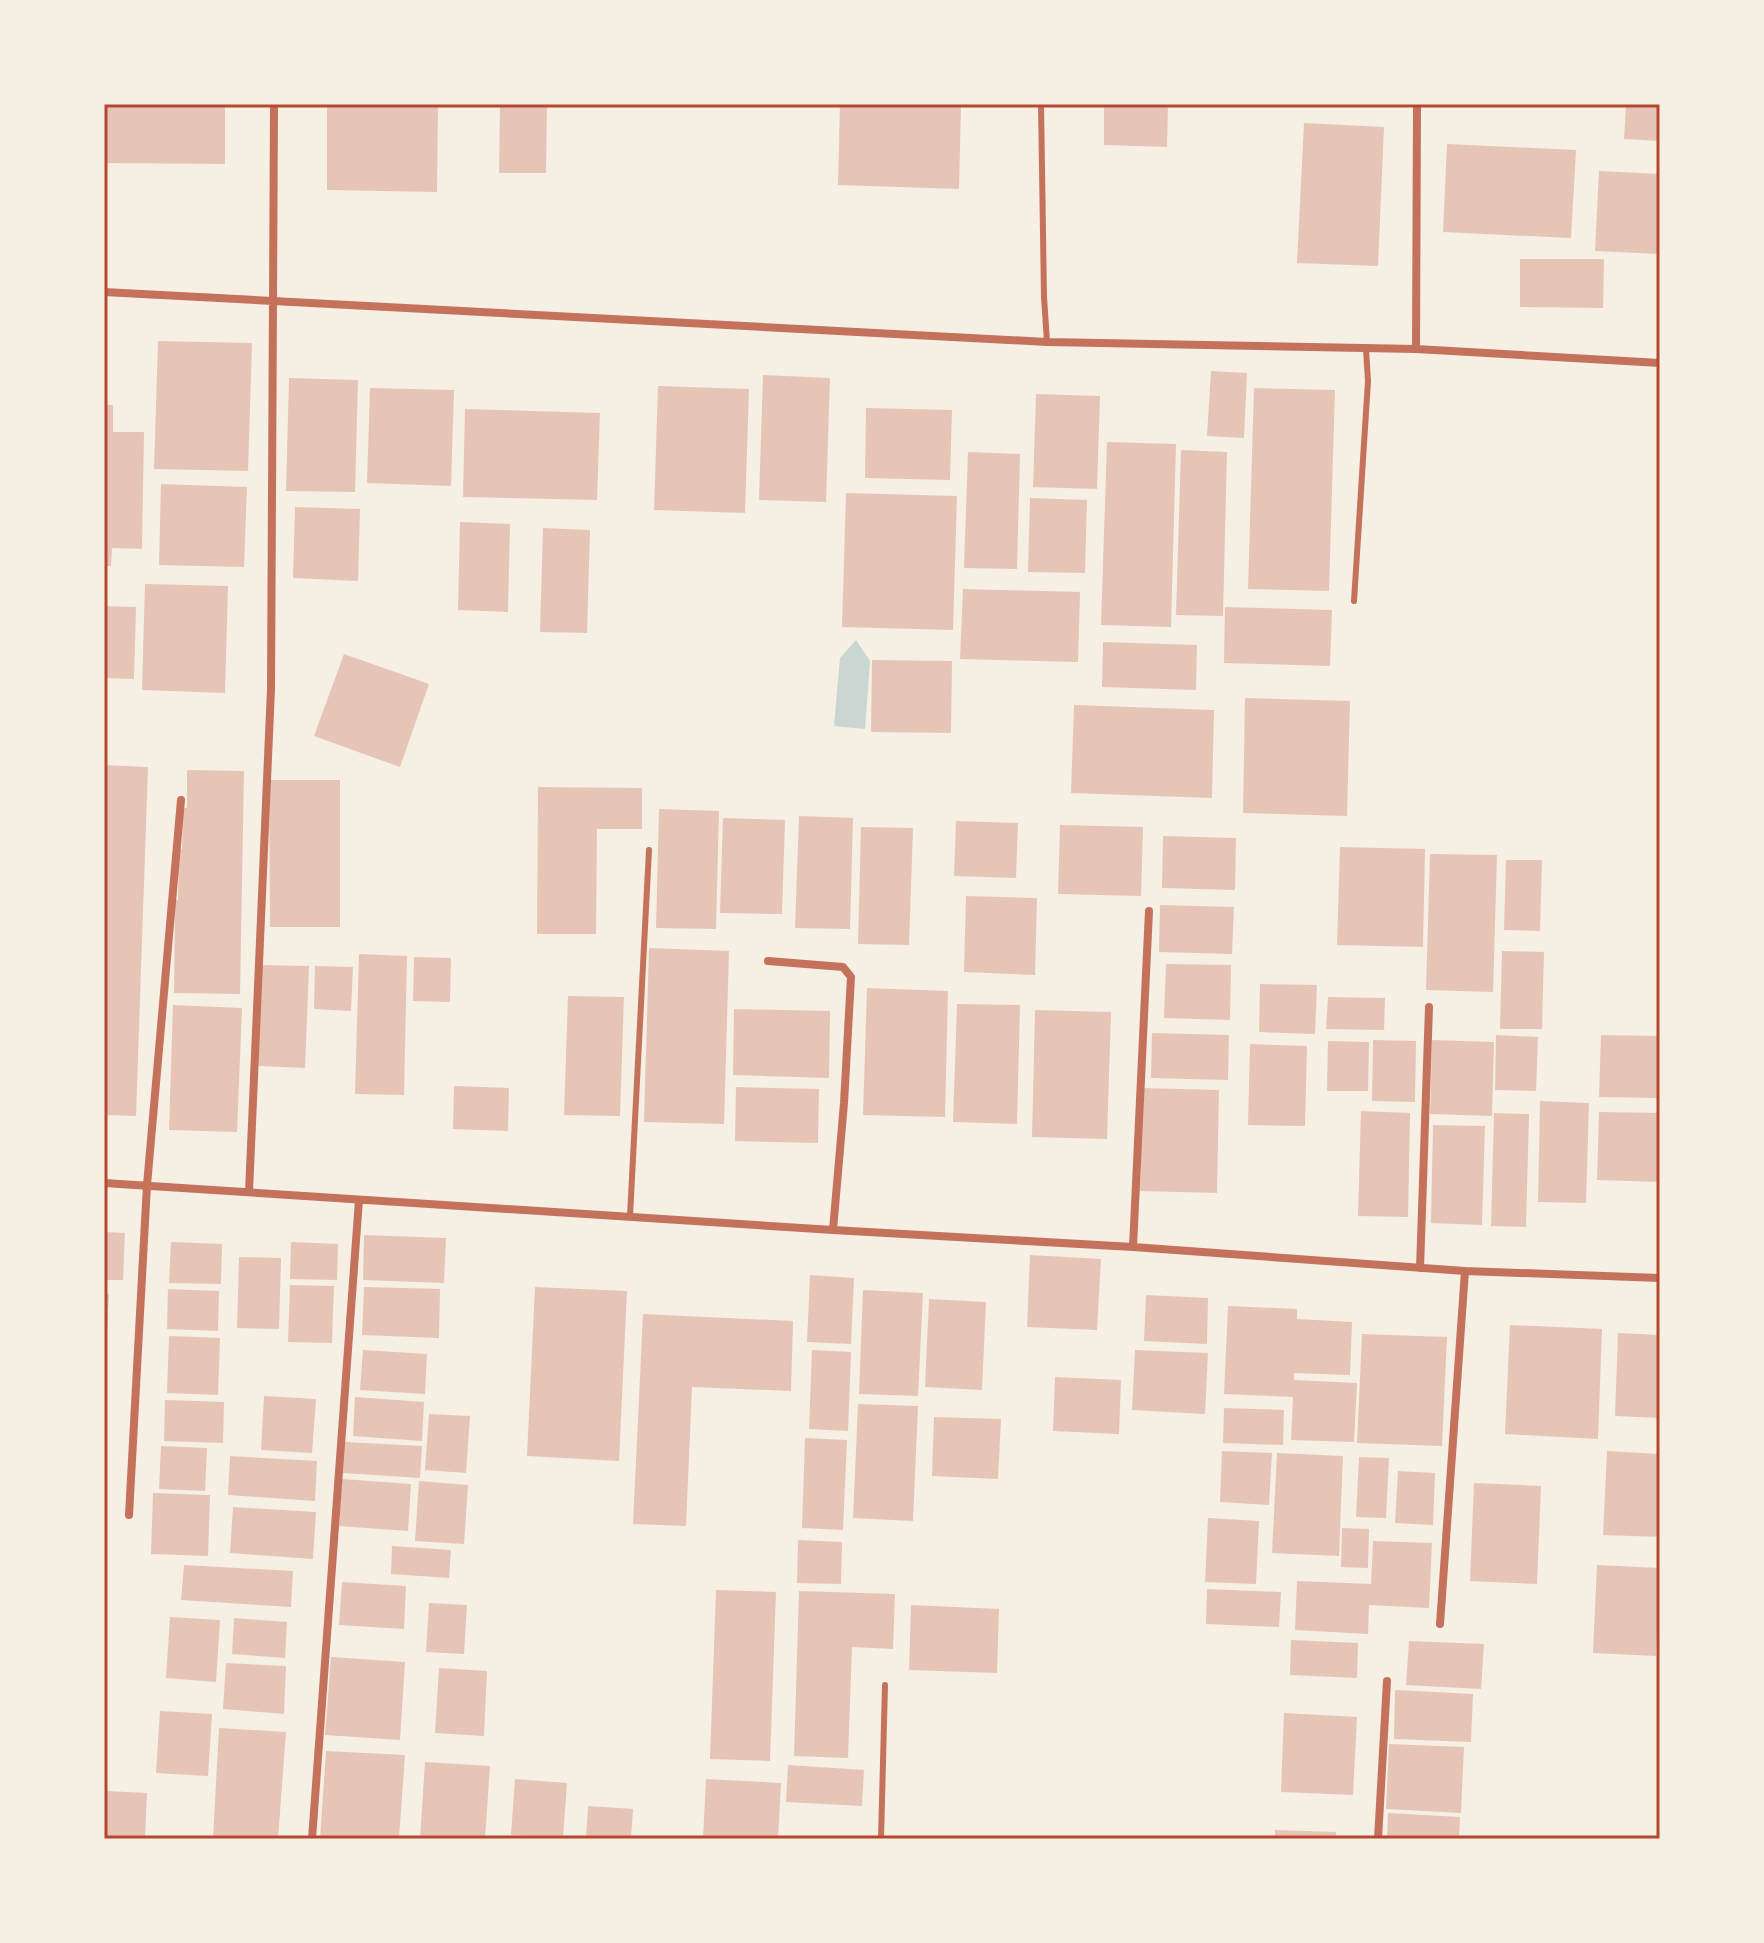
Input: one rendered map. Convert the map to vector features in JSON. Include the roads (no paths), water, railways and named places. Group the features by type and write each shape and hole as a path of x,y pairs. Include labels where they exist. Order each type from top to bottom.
{"street":[{"path":"249,1192 271,689 274,104"},
{"path":"1416,349 1417,104"},
{"path":"104,292 1047,342 1416,349 1660,363"},
{"path":"129,1515 147,1185 181,800"},
{"path":"1133,1247 1149,911"},
{"path":"768,961 843,967 851,977 833,1230"},
{"path":"1420,1268 1429,1007"},
{"path":"104,1183 1133,1247 1465,1271 1660,1278"},
{"path":"312,1839 359,1200"},
{"path":"1440,1624 1465,1271"},
{"path":"1378,1839 1387,1681"}],"lane":[{"path":"1041,104 1047,342"},
{"path":"1354,601 1368,381 1366,349"},
{"path":"630,1216 649,850"},
{"path":"881,1839 885,1685"}]}
